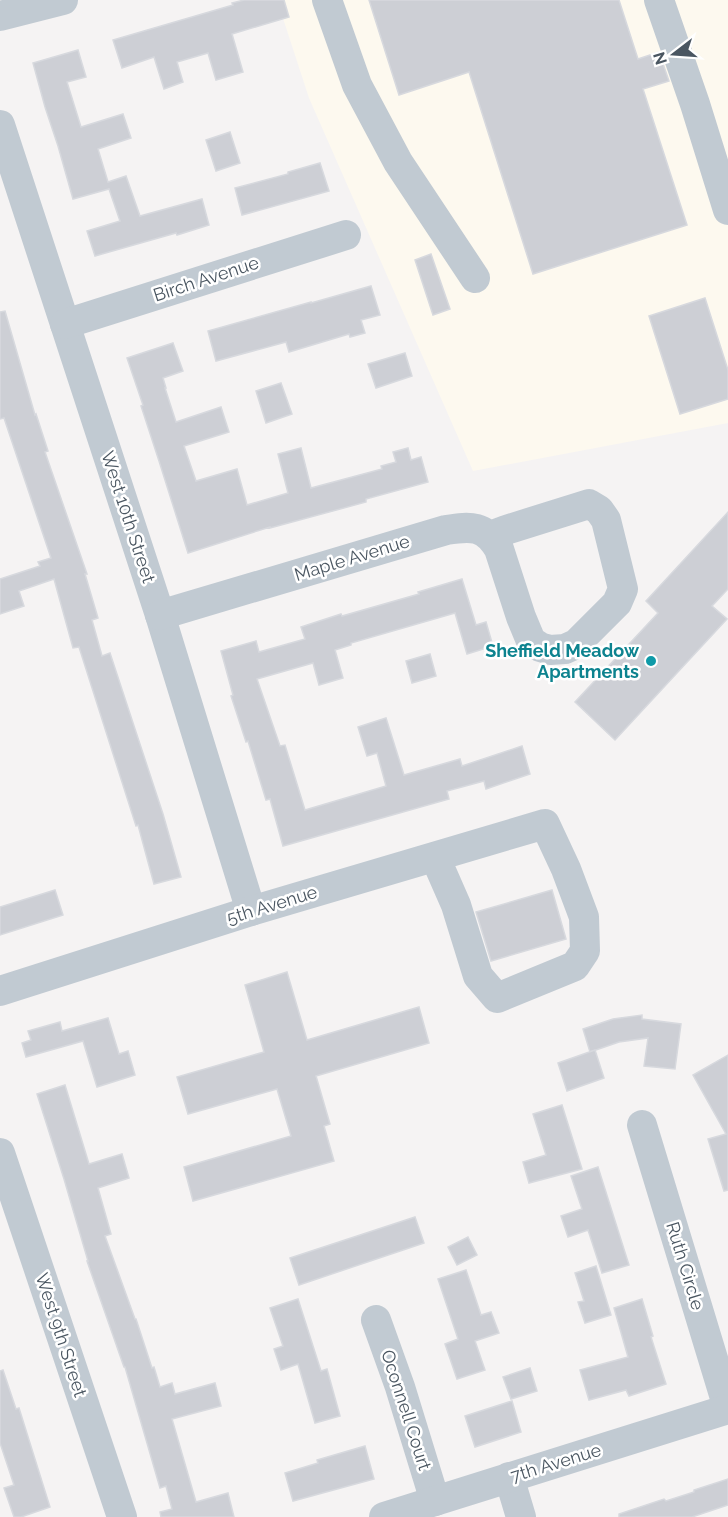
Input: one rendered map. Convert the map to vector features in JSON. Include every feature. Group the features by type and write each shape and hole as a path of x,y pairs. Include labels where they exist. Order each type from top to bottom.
{"street":[{"path":"0,16 63,0"},
{"path":"327,0 357,85 372,114 398,162 475,278"},
{"path":"659,0 728,210"},
{"name":"West 10th Street","path":"0,125 8,174 65,324 160,615 251,911"},
{"name":"Birch Avenue","path":"65,324 346,235"},
{"path":"589,504 599,510 606,519 623,589 617,603 576,644 565,649 550,650 540,647 531,641 499,549 490,537 589,504"},
{"name":"Maple Avenue","path":"160,615 446,530 474,528 485,532 490,537"},
{"name":"5th Avenue","path":"0,992 251,911 545,824 566,868 584,917 585,951 575,966 497,998 478,976 456,905 435,857"},
{"name":"Ruth Circle","path":"642,1125 728,1408"},
{"name":"West 9th Street","path":"0,1152 122,1517"},
{"name":"Oconnell Court","path":"376,1320 400,1387 435,1501"},
{"name":"7th Avenue","path":"384,1517 728,1408"},
{"path":"509,1477 521,1517"}],"shaded area":[{"path":"277,0 728,0 728,423 473,471 309,98"}],"building":[{"path":"244,0 284,0 289,17 232,34 243,72 216,80 208,53 177,62 183,82 164,89 154,57 122,68 113,40"},
{"path":"369,0 619,0 638,59 659,52 669,81 643,89 687,225 533,274 469,72 399,95"},
{"path":"78,50 86,77 67,82 81,127 123,114 131,138 98,149 108,182 126,176 140,216 202,199 209,225 95,256 87,231 120,221 109,189 73,199 33,63"},
{"path":"230,132 240,163 216,171 206,140"},
{"path":"320,163 329,191 242,215 235,188"},
{"path":"431,254 450,309 433,315 415,260"},
{"path":"371,286 380,315 361,320 365,333 350,337 349,334 289,352 286,342 216,361 208,331"},
{"path":"705,298 728,370 728,399 680,414 649,316"},
{"path":"5,311 35,415 48,451 45,452 87,574 85,574 98,618 92,620 102,656 110,653 163,814 181,877 154,884 138,825 136,826 79,647 73,648 54,579 19,591 24,606 0,614 0,579 40,566 38,562 51,558 4,418 0,419 0,312"},
{"path":"173,343 183,371 163,378 176,422 221,407 229,432 184,446 196,481 237,469 247,505 288,493 278,454 301,448 311,488 382,469 381,466 396,462 393,452 408,448 411,460 421,457 428,482 188,553 127,358"},
{"path":"405,353 412,376 376,388 368,364"},
{"path":"281,383 292,414 266,423 256,391"},
{"name":"Sheffield Meadow Apartments","path":"728,512 728,589 712,606 727,619 615,740 575,702 658,613 646,601"},
{"path":"462,579 476,625 486,622 493,646 467,654 455,613 351,643 351,645 335,650 343,678 319,685 313,663 257,679 280,746 285,745 305,810 386,786 377,753 367,756 358,727 386,718 404,775 460,759 462,766 522,746 530,774 486,789 484,781 447,791 449,799 283,846 270,799 266,800 231,696 233,695 221,651 256,641 259,652 305,639 301,627 419,594 418,592"},
{"path":"430,654 436,676 412,683 406,661"},
{"path":"55,890 63,915 0,935 0,907"},
{"path":"552,890 566,939 491,961 476,912"},
{"path":"287,972 307,1040 419,1007 429,1043 316,1076 330,1124 324,1126 334,1161 193,1201 184,1167 291,1136 277,1089 188,1114 177,1077 264,1052 245,985"},
{"path":"642,1015 642,1019 681,1024 675,1069 644,1066 648,1038 619,1042 590,1052 583,1029 613,1019"},
{"path":"108,1018 119,1054 128,1051 135,1075 97,1087 83,1041 26,1057 22,1043 31,1040 28,1031 60,1022 62,1031"},
{"path":"595,1050 604,1078 567,1091 558,1063"},
{"path":"728,1055 728,1190 724,1191 708,1139 726,1134 693,1075"},
{"path":"65,1085 89,1164 122,1154 129,1178 98,1188 111,1234 105,1236 160,1387 172,1383 175,1394 215,1383 221,1406 172,1419 196,1502 228,1493 234,1517 161,1517 160,1512 172,1509 166,1486 160,1488 125,1367 87,1261 37,1094"},
{"path":"562,1105 582,1169 529,1183 523,1162 546,1155 533,1114"},
{"path":"598,1167 629,1265 602,1273 588,1230 568,1237 561,1216 582,1209 571,1176"},
{"path":"415,1217 424,1243 299,1285 290,1258"},
{"path":"468,1237 477,1255 457,1265 448,1247"},
{"path":"596,1266 611,1315 585,1323 578,1302 584,1301 575,1273"},
{"path":"466,1270 481,1315 491,1312 499,1333 475,1341 485,1370 457,1379 445,1344 458,1339 438,1279"},
{"path":"298,1299 321,1371 327,1369 340,1416 315,1423 298,1364 281,1370 274,1349 283,1346 270,1308"},
{"path":"642,1299 666,1384 629,1396 626,1390 589,1400 580,1370 628,1357 614,1308"},
{"path":"530,1368 537,1391 511,1399 503,1377"},
{"path":"3,1370 16,1409 19,1408 50,1507 21,1517 14,1517 4,1488 14,1485 0,1443 0,1371"},
{"path":"512,1401 521,1432 475,1447 465,1416"},
{"path":"365,1446 374,1479 293,1501 285,1473 318,1463 317,1460"},
{"path":"728,1479 728,1505 692,1517 619,1517 619,1514 664,1499 666,1501"}],"place":[{"name":"Sheffield Meadow Apartments","path":"651,661"}]}
